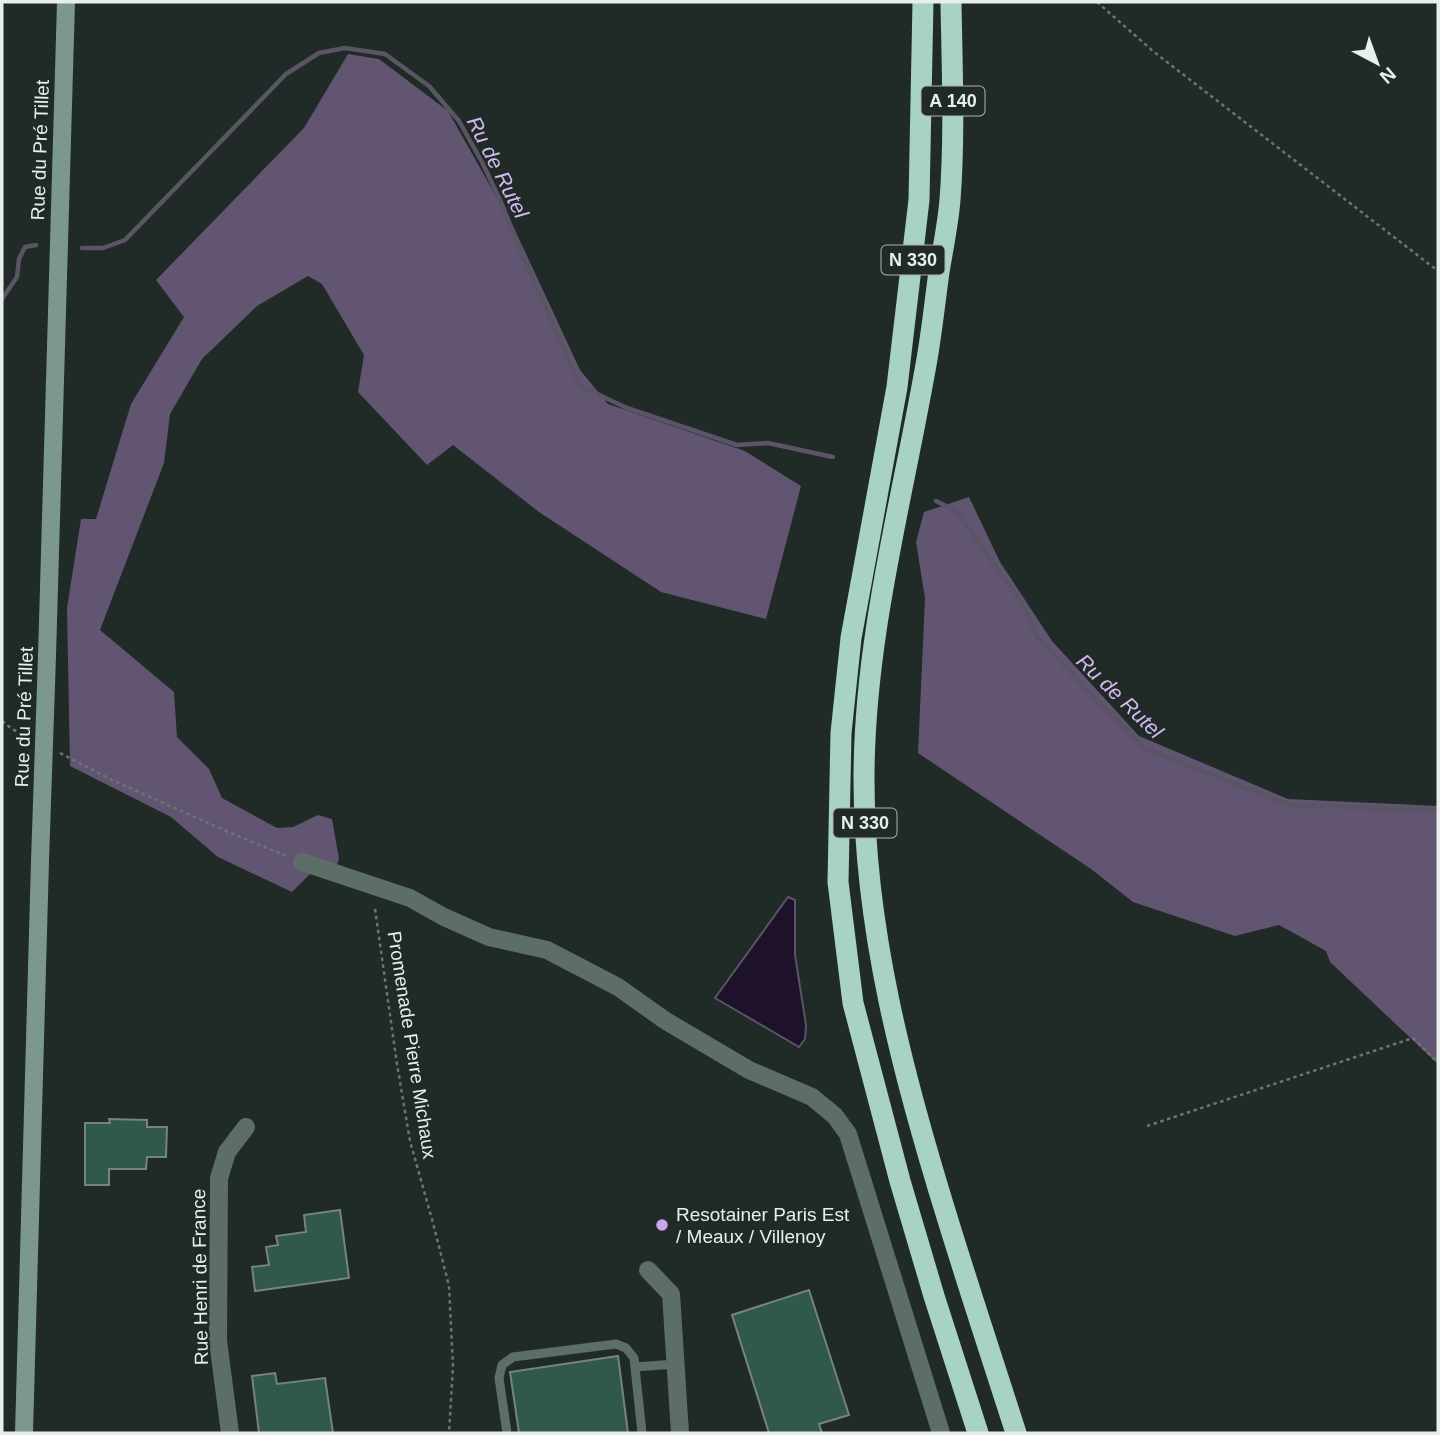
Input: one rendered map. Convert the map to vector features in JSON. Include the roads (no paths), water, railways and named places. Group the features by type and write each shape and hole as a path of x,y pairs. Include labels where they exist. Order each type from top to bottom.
{"highway":[{"name":"A 140","path":"919,200 923,2"},
{"name":"A 140","path":"950,200 953,99 951,2"},
{"name":"N 330","path":"919,200 897,387 851,638 841,733 838,882 853,1003 900,1181 978,1433"},
{"name":"N 330","path":"950,200 928,357 874,639 867,710 865,833 880,957 906,1078 932,1170 1016,1433"}],"street":[{"name":"Rue du Pré Tillet","path":"24,1433 66,2"},
{"path":"302,862 410,898 489,937 547,950 618,987 666,1021 749,1070 812,1097 835,1115 848,1135 941,1433"},
{"name":"Rue Henri de France","path":"230,1433 218,1341 219,1178 227,1152 246,1127"},
{"path":"648,1270 671,1294 680,1433"}],"lane":[{"path":"507,1433 499,1378 502,1365 513,1357 616,1344 626,1348 634,1358 642,1433"},
{"path":"635,1367 676,1364"}],"waterway":[{"name":"Ru de Rutel","path":"82,248 103,248 125,240 286,74 319,53 345,48 385,54 429,86 459,121 501,202 580,386 627,408 737,445 768,443 833,457"},
{"name":"Ru de Rutel","path":"2,299 17,277 19,259 25,247 36,245"},
{"name":"Ru de Rutel","path":"936,501 956,511 1022,603 1038,638 1146,749 1290,805 1438,810"}],"place":[{"name":"Resotainer Paris Est / Meaux / Villenoy","path":"662,1225"}]}
